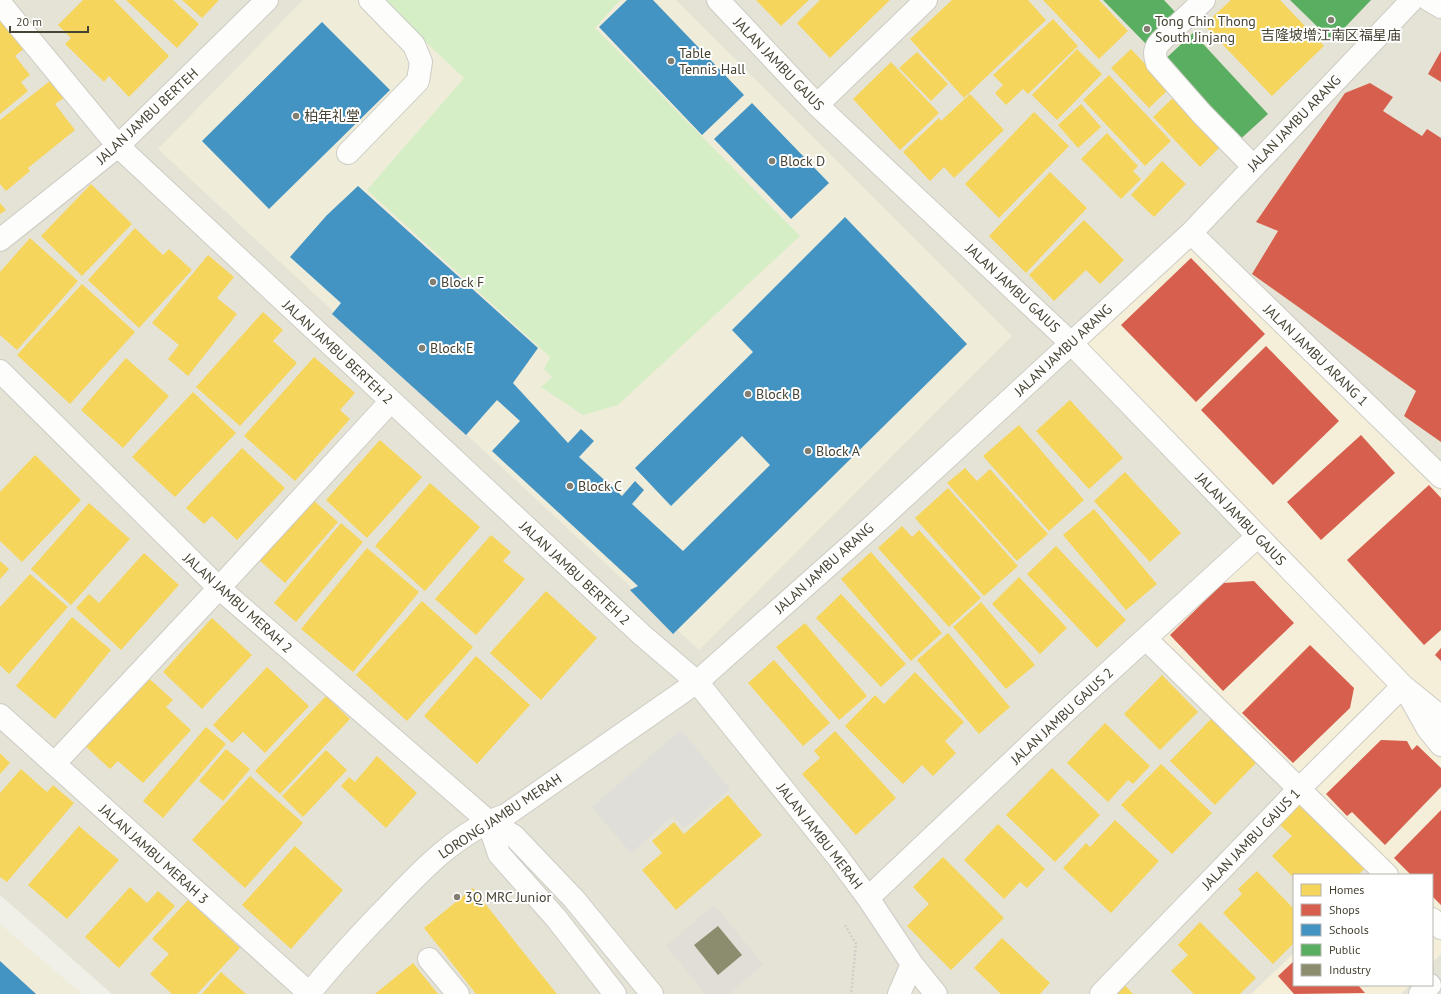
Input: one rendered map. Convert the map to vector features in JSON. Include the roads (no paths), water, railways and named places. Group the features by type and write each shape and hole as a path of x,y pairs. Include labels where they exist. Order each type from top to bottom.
{"street":[{"name":"JALAN JAMBU BERTEH","path":"0,240 118,146 267,0"},
{"path":"348,153 418,81 421,62 414,45 370,0"},
{"name":"JALAN JAMBU GAJUS","path":"718,0 818,105 1070,343 1403,686 1441,717"},
{"path":"818,105 926,0"},
{"path":"1204,0 1160,42 1155,48 1154,56 1157,64 1202,114 1253,166"},
{"name":"JALAN JAMBU ARANG","path":"697,682 865,533 1191,233 1412,0"},
{"path":"1429,0 1441,7"},
{"name":"JALAN JAMBU BERTEH 2","path":"0,3 118,146 642,635 697,682"},
{"name":"JALAN JAMBU ARANG 1","path":"1191,233 1441,477"},
{"name":"JALAN JAMBU MERAH 2","path":"0,371 219,588 488,821 514,836 574,899 652,994"},
{"path":"54,764 391,401"},
{"name":"JALAN JAMBU GAJUS 2","path":"868,898 1258,536"},
{"path":"1146,639 1300,788 1386,874"},
{"name":"LORONG JAMBU MERAH","path":"309,994 360,935 430,861 488,821 506,815 697,682"},
{"name":"JALAN JAMBU MERAH","path":"697,682 838,856 912,964 936,994"},
{"name":"JALAN JAMBU GAJUS","path":"1403,686 1428,729 1441,745"},
{"name":"JALAN JAMBU GAJUS 1","path":"1101,994 1300,788 1403,686"},
{"name":"JALAN JAMBU MERAH 3","path":"0,715 309,994"},
{"path":"488,821 499,854 556,918 615,994"},
{"path":"1433,920 1441,928"},
{"path":"429,959 458,994"},
{"path":"899,994 912,964"},
{"path":"1433,982 1441,975"},
{"path":"1420,994 1429,986"}],"place":[{"name":"吉隆坡增江南区福星庙","path":"1331,20"},
{"name":"Tong Chin Thong South Jinjang","path":"1147,29"},
{"name":"Table Tennis Hall","path":"671,61"},
{"name":"柏年礼堂","path":"296,116"},
{"name":"Block D","path":"772,161"},
{"name":"Block F","path":"433,282"},
{"name":"Block E","path":"422,348"},
{"name":"Block B","path":"748,394"},
{"name":"Block A","path":"808,451"},
{"name":"Block C","path":"570,486"},
{"name":"3Q MRC Junior","path":"457,897"}]}
